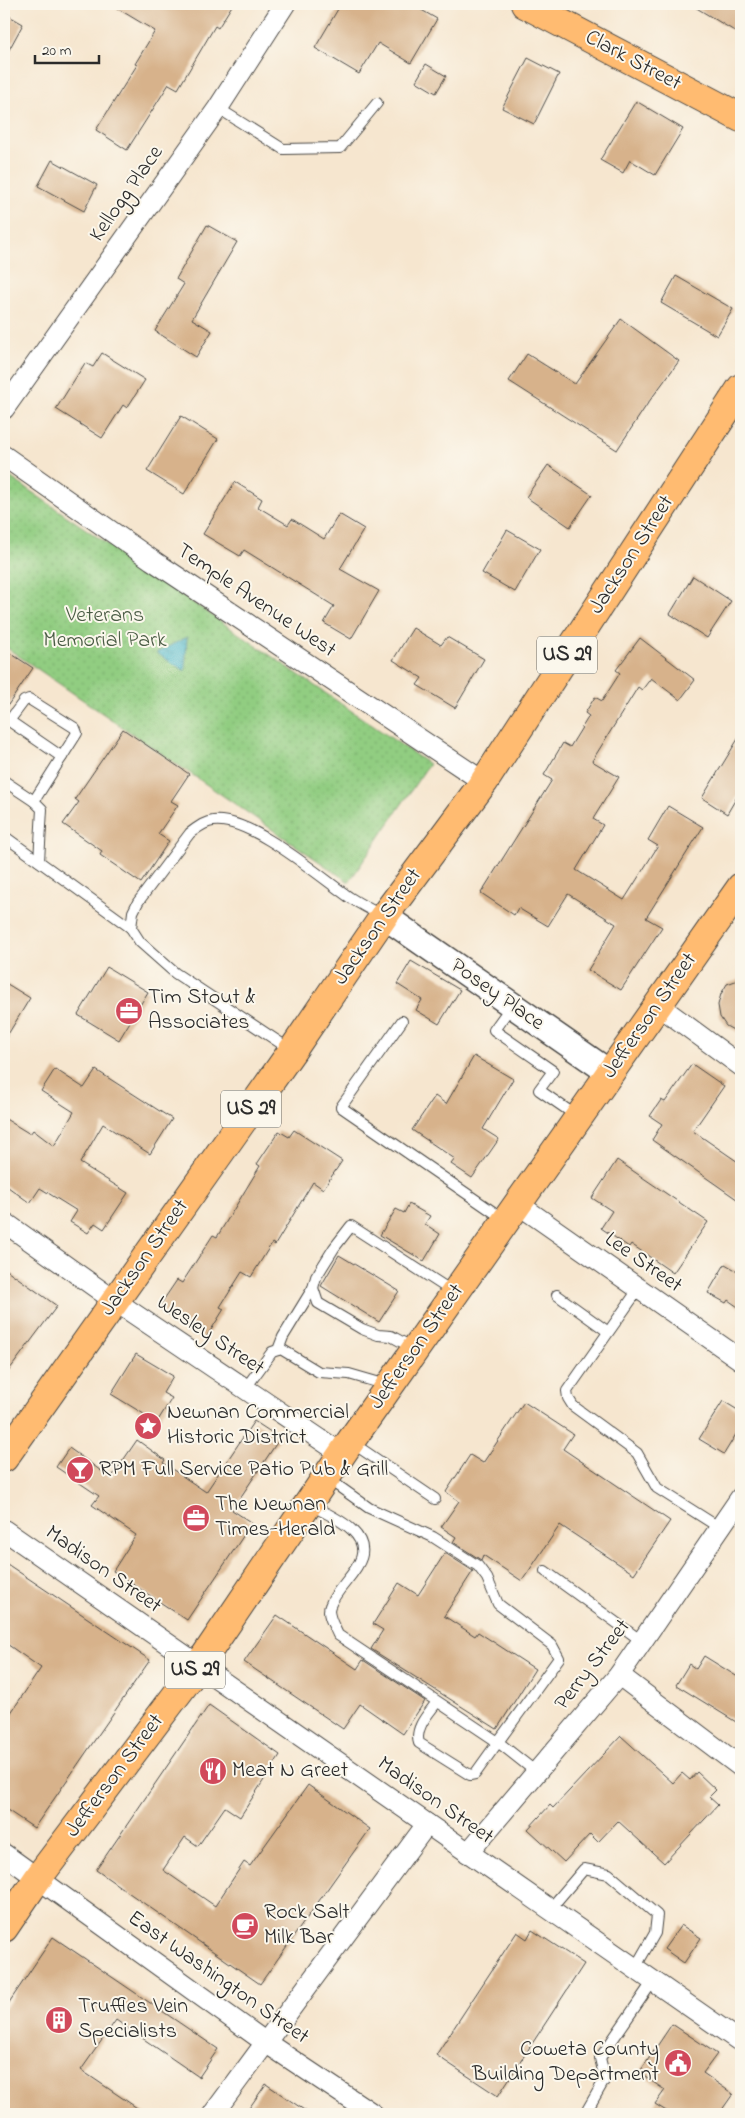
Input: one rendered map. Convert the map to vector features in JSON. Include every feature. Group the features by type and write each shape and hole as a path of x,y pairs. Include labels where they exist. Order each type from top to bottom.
{"main road":[{"name":"Clark Street","path":"525,4 741,118"},
{"name":"Jackson Street","path":"4,1458 292,1051 384,916 484,782 741,388"},
{"name":"Jefferson Street","path":"4,1928 38,1878 199,1665 346,1448 741,887"}],"street":[{"name":"Kellogg Place","path":"4,409 218,108 285,4"},
{"name":"Temple Avenue West","path":"4,456 152,560 484,782"},
{"name":"Posey Place","path":"384,916 610,1073"},
{"path":"658,1005 741,1066"},
{"name":"Lee Street","path":"512,1212 638,1290 741,1360"},
{"name":"Wesley Street","path":"4,1222 115,1301 245,1388 346,1448"},
{"name":"Perry Street","path":"468,1852 619,1675 741,1497"},
{"name":"Madison Street","path":"4,1530 741,2042"},
{"path":"619,1675 741,1767"},
{"path":"213,2114 427,1824"},
{"name":"East Washington Street","path":"4,1854 265,2042 373,2114"}],"lane":[{"path":"218,108 282,149 340,148 377,103"},
{"path":"34,801 78,733 75,728 29,699 24,701 7,719 62,757"},
{"path":"4,781 34,801 42,809 39,861"},
{"path":"131,928 133,912 138,902 176,850 190,833 200,825 215,820 241,827 267,838 351,898 384,916"},
{"path":"4,836 131,928 140,942 175,973 292,1051"},
{"path":"512,1005 494,1030 553,1071 539,1090 579,1117"},
{"path":"402,1021 341,1107 512,1212"},
{"path":"278,1350 283,1337 313,1288 316,1277 334,1248 351,1226 455,1293"},
{"path":"313,1288 318,1304 362,1329 378,1335 391,1336 415,1349"},
{"path":"638,1290 607,1331 567,1390 568,1398 573,1406 636,1452 642,1459 651,1480 657,1488 720,1528"},
{"path":"558,1295 607,1331"},
{"path":"245,1388 272,1352 281,1349 319,1372 349,1374 390,1386"},
{"path":"346,1448 435,1499"},
{"path":"326,1478 370,1508 434,1537 478,1566 504,1610 552,1645 559,1658 475,1774 470,1776 419,1743 417,1737 419,1729 437,1702"},
{"path":"308,1503 351,1529 359,1538 362,1552 359,1564 329,1606 330,1617 338,1635 498,1742 536,1772"},
{"path":"545,1571 643,1642"},
{"path":"550,1909 584,1869 609,1874 658,1915 655,1933 635,1968"},
{"path":"585,2114 605,2079 600,2058 653,1981"}],"green space":[{"name":"Veterans Memorial Park","path":"4,473 429,764 349,882 4,646"}],"water":[{"path":"187,637 185,671 156,653"}],"building":[{"path":"110,4 233,4 218,28 215,26 178,89 169,84 127,150 96,130 137,65 135,64 155,31"},
{"path":"341,4 411,4 437,19 411,63 378,43 359,74 315,48"},
{"path":"690,4 741,4 741,35"},
{"path":"4,13 23,24 4,59"},
{"path":"528,58 559,74 534,124 502,108"},
{"path":"426,64 446,76 436,93 416,81"},
{"path":"636,101 683,129 655,175 630,160 623,173 600,160"},
{"path":"52,160 97,185 84,211 38,186"},
{"path":"207,225 237,242 192,319 212,331 196,357 155,331 184,284 176,279"},
{"path":"676,276 733,309 717,336 661,303"},
{"path":"621,319 679,361 617,450 509,381 527,354 575,384"},
{"path":"102,353 145,380 127,408 123,405 102,438 56,409 85,363 93,367"},
{"path":"181,416 218,439 184,494 147,471"},
{"path":"548,465 592,495 570,527 526,497"},
{"path":"235,482 262,499 258,507 288,525 292,519 324,539 339,514 364,529 340,569 379,591 351,639 324,623 334,606 244,550 240,556 203,534"},
{"path":"507,530 540,549 515,592 482,573"},
{"path":"693,576 731,601 707,638 670,614"},
{"path":"413,628 441,645 447,637 484,659 455,708 417,685 422,678 393,660"},
{"path":"640,638 695,680 680,700 651,678 642,690 638,687 592,761 619,777 593,819 603,825 576,870 624,900 658,846 648,840 668,806 703,827 646,918 662,927 621,990 588,970 616,924 568,894 548,926 518,908 514,915 481,893 552,780 544,775 563,743 570,747 589,716 585,713 595,697 602,701 620,673 616,670"},
{"path":"4,649 33,668 4,711"},
{"path":"123,729 189,774 171,801 178,805 158,834 169,841 141,883 100,855 102,851 63,824 79,802 75,799"},
{"path":"741,734 741,790 727,814 702,798"},
{"path":"411,961 460,990 439,1024 416,1010 422,1000 397,984"},
{"path":"107,967 148,992 119,1040 78,1015"},
{"path":"741,979 741,1034 726,1026 720,1017 718,1005 721,994 727,984"},
{"path":"4,982 30,998 4,1041"},
{"path":"474,1056 513,1079 483,1129 499,1139 472,1178 451,1164 455,1159 412,1130 435,1096 446,1104"},
{"path":"692,1064 724,1086 693,1131 741,1164 741,1202 652,1140 662,1124 650,1116 661,1100 665,1102"},
{"path":"55,1069 84,1088 96,1070 172,1119 150,1154 103,1124 80,1163 128,1193 104,1229 95,1223 88,1233 70,1222 77,1211 40,1188 30,1203 4,1184 4,1118 30,1134 33,1130 54,1146 74,1112 41,1091"},
{"path":"294,1130 342,1161 323,1189 313,1182 275,1245 272,1243 251,1277 242,1272 220,1307 224,1309 206,1338 158,1308 177,1280 182,1283 213,1235 217,1237 260,1166 257,1164 279,1131 289,1137"},
{"path":"617,1160 708,1222 673,1273 631,1244 629,1247 601,1228 612,1211 592,1198"},
{"path":"409,1204 430,1216 425,1224 440,1234 424,1261 380,1235 396,1209 404,1213"},
{"path":"339,1255 399,1291 379,1322 321,1286"},
{"path":"725,1264 741,1273 741,1309 728,1300 726,1303 708,1293"},
{"path":"4,1268 57,1306 4,1377"},
{"path":"136,1354 173,1376 163,1393 172,1398 157,1422 111,1394"},
{"path":"723,1401 741,1412 741,1426 724,1454 699,1439"},
{"path":"524,1402 573,1434 563,1449 670,1521 634,1574 560,1525 522,1581 483,1555 481,1560 453,1542 456,1537 441,1527 459,1501 446,1492 470,1455 483,1463"},
{"name":"The Newnan Times-Herald","path":"254,1421 280,1438 232,1510 252,1523 187,1620 113,1571 136,1535 92,1505 99,1496 56,1467 69,1448 111,1478 137,1440 165,1460 163,1463 206,1492"},
{"path":"445,1553 473,1571 444,1616 475,1636 478,1632 535,1669 497,1729 371,1649 383,1630 373,1624 399,1583 418,1595"},
{"path":"4,1562 150,1660 34,1828 4,1808 4,1723 41,1668 4,1642"},
{"path":"277,1615 357,1669 363,1660 425,1701 403,1734 360,1704 343,1729 244,1662"},
{"path":"704,1656 741,1679 741,1725 676,1685 689,1664 696,1669"},
{"path":"209,1705 280,1755 240,1817 225,1807 198,1846 185,1837 163,1870 215,1906 244,1862 250,1866 308,1785 370,1829 260,1984 96,1870"},
{"path":"621,1736 673,1783 682,1773 690,1780 697,1772 716,1790 709,1797 718,1805 664,1863 618,1821 598,1842 590,1834 564,1862 528,1829 550,1805 553,1808"},
{"path":"681,1925 701,1938 684,1963 664,1949"},
{"path":"532,1930 584,1964 498,2096 436,2055 517,1932 527,1939"},
{"path":"53,1937 218,2049 199,2077 116,2020 81,2070 146,2114 4,2114 4,2010"},
{"name":"Coweta County Building Department","path":"672,2024 717,2054 703,2073 733,2094 719,2114 671,2114 655,2104 665,2090 639,2073"},
{"path":"266,2084 310,2114 245,2114"}],"place":[{"name":"Tim Stout & Associates","path":"129,1011"},
{"name":"Newnan Commercial Historic District","path":"148,1426"},
{"name":"RPM Full Service Patio Pub & Grill","path":"80,1470"},
{"name":"The Newnan Times-Herald","path":"196,1518"},
{"name":"Meat N Greet","path":"213,1771"},
{"name":"Rock Salt Milk Bar","path":"245,1926"},
{"name":"Truffles Vein Specialists","path":"59,2020"},
{"name":"Coweta County Building Department","path":"678,2063"}]}
